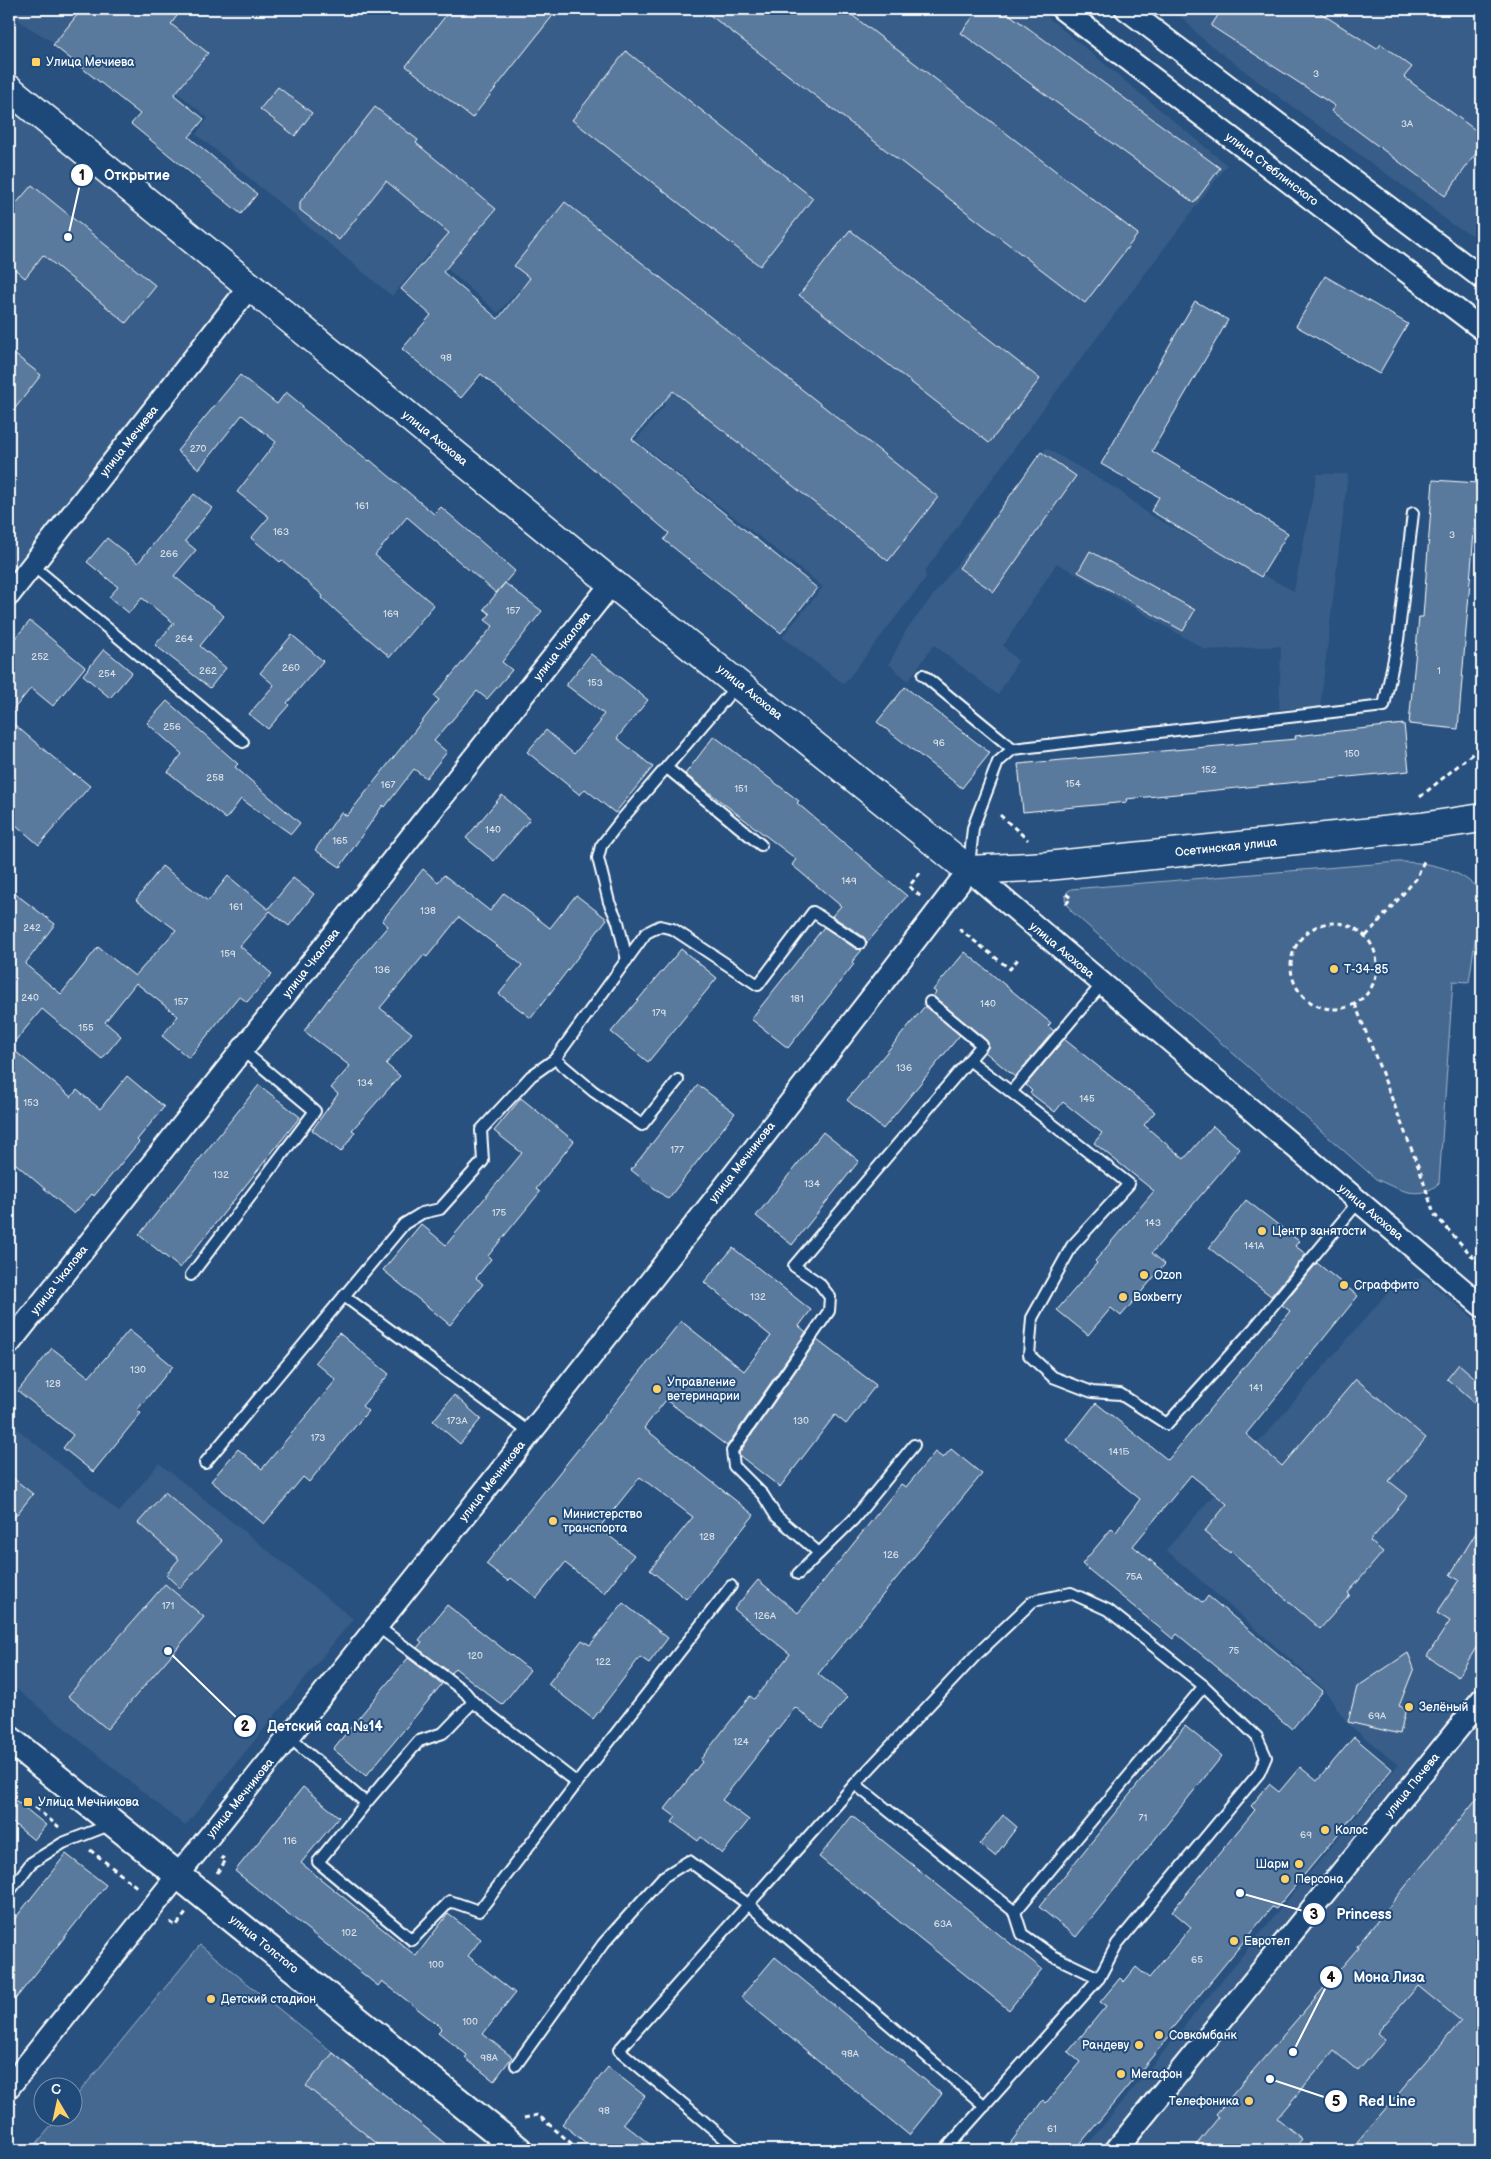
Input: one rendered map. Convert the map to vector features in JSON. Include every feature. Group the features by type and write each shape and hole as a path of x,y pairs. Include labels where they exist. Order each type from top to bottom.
{"main road":[{"name":"улица Ахохова","path":"9,89 612,582 969,870"},
{"name":"Осетинская улица","path":"969,870 1047,866 1421,827 1482,818"}],"street":[{"name":"улица Стеблинского","path":"1062,9 1482,329"},
{"path":"1126,9 1482,278"},
{"name":"улица Мечиева","path":"9,595 250,286"},
{"name":"улица Чкалова","path":"9,1344 612,582"},
{"name":"улица Ахохова","path":"969,870 1482,1306"},
{"name":"улица Мечникова","path":"9,2087 290,1737 530,1433 969,870"},
{"name":"улица Пачева","path":"1116,2150 1482,1699"},
{"name":"улица Толстого","path":"9,1739 179,1874 519,2150"}],"lane":[{"path":"969,870 974,828 980,809 998,762 1014,749 1384,706 1398,640 1413,513"},
{"path":"32,564 243,742"},
{"path":"923,675 1014,749"},
{"path":"627,960 618,922 609,902 598,858 601,846 738,683"},
{"path":"667,768 761,844"},
{"path":"205,1463 404,1224 422,1213 440,1209 483,1161 481,1130 531,1076 555,1059 646,933 660,926 672,929 758,985 813,912 860,944"},
{"path":"1011,1092 1102,984"},
{"path":"819,1553 776,1516 763,1495 734,1466 732,1451 829,1311 830,1297 820,1283 794,1266 982,1045 930,1002"},
{"path":"191,1275 315,1111 242,1050"},
{"path":"555,1059 593,1090 642,1125 678,1080"},
{"path":"969,1060 1129,1184 1072,1246 1032,1318 1029,1355 1053,1377 1092,1392 1120,1394 1167,1424 1255,1327 1359,1201"},
{"path":"1482,1166 1482,1179"},
{"path":"344,1296 530,1433"},
{"path":"798,1574 853,1520 914,1445"},
{"path":"473,1702 443,1733 419,1742 318,1862 412,1940 450,1901 479,1911 731,1586"},
{"path":"738,2150 619,2050 855,1784 974,1656 1033,1601 1071,1593 1108,1610 1204,1686 1257,1737 1266,1757 1259,1773 1117,1944 1100,1978 945,2150"},
{"path":"377,1626 465,1692 473,1702 577,1783"},
{"path":"1015,1912 1204,1686"},
{"path":"290,1737 366,1803"},
{"path":"855,1784 1015,1912 1022,1934 1053,1956 1100,1978"},
{"path":"9,1892 31,1863 63,1843 114,1823"},
{"path":"516,2065 603,1944 663,1877 688,1861 749,1905 985,2106"}],"path":[{"path":"1420,797 1477,750"},
{"path":"1000,815 1030,842"},
{"path":"1366,936 1416,879 1424,861"},
{"path":"920,873 908,886 926,901"},
{"path":"1066,894 1071,898 1066,904"},
{"path":"1331,923 1344,924 1366,936 1375,954 1377,973 1373,985 1365,996 1355,1004 1343,1008 1330,1009 1318,1006 1298,990 1291,966 1293,953 1307,932 1318,926 1331,923"},
{"path":"959,929 1010,969 1018,959"},
{"path":"1355,1004 1420,1171 1434,1214 1482,1267"},
{"path":"217,1873 226,1860 219,1855"},
{"path":"162,1916 176,1926 186,1913"},
{"path":"524,2118 538,2116 578,2150"}],"shaded area":[{"path":"9,9 1038,9 1227,165 1038,416 925,571 926,578 844,684 782,637 823,587 636,440 665,405 524,284 498,313 429,253 392,296 196,134 208,118 173,89 156,105 25,25 9,12"},
{"path":"1169,9 1482,9 1482,240 1451,224 1413,193 1268,89 1199,36 1186,21"},
{"path":"9,89 250,286 9,595"},
{"path":"1046,448 1120,491 1148,514 1294,591 1317,474 1348,474 1320,708 1279,709 1281,646 1206,650 1057,563 1003,646 1018,661 998,695 934,645 908,681 889,664 905,632"},
{"path":"1398,862 1422,863 1444,868 1464,878 1482,893 1469,982 1453,981 1439,1183 1431,1189 1416,1193 1400,1190 1376,1179 1071,911 1065,899 1067,892 1071,889"},
{"name":"Зелёный","path":"1424,1277 1482,1326 1482,2150 1083,2150 1398,1765 1347,1723 1325,1690 1166,1550 1393,1286"},
{"path":"9,1422 119,1512 159,1463 353,1619 185,1826 9,1683"},
{"name":"Детский стадион","path":"200,1945 453,2150 31,2150 51,2126 82,2126 82,2089"}],"building":[{"path":"82,9 182,9 171,24 208,53 174,95 204,119 189,137 257,194 241,214 131,124 140,114 53,45"},
{"path":"451,9 558,9 472,118 406,66"},
{"path":"702,9 844,9 1138,234 1085,303"},
{"path":"979,9 1002,9 1220,168 1194,203 961,33"},
{"path":"1222,9 1314,9 1377,49 1381,44 1412,67 1404,77 1482,135 1482,145 1445,196 1331,111 1335,106 1211,26"},
{"path":"626,51 813,198 760,266 572,120"},
{"path":"278,87 312,113 295,136 260,109"},
{"path":"375,107 418,140 416,143 496,209 443,272 498,319 530,278 514,266 565,202 938,497 888,561 673,391 632,439 817,588 781,633 664,540 669,533 481,374 461,398 402,349 431,315 401,289 449,233 386,181 339,240 300,210 300,202"},
{"path":"32,185 156,286 126,323 43,255 25,278 9,264 9,212"},
{"path":"850,230 1040,379 989,443 799,295"},
{"path":"1325,276 1408,324 1379,374 1296,326"},
{"path":"1195,301 1228,320 1152,451 1288,533 1261,577 1151,511 1159,497 1101,464"},
{"path":"9,350 41,375 9,416"},
{"path":"240,375 277,404 286,392 303,406 302,408 370,460 434,514 441,507 515,571 496,593 407,517 375,555 434,605 390,657 322,598 323,596 282,560 280,562 251,538 269,517 237,492 276,442 242,415 199,469 177,451"},
{"path":"1041,452 1076,476 994,592 959,568"},
{"path":"1433,480 1478,483 1458,729 1409,724 1419,617 1423,617"},
{"path":"194,494 212,508 185,541 196,550 174,576 224,616 200,646 226,668 210,688 155,645 174,623 142,598 129,613 109,597 118,587 87,562 107,538 138,563"},
{"path":"1090,551 1195,610 1183,631 1078,572"},
{"path":"505,583 542,611 502,662 512,670 487,699 477,691 434,741 447,752 426,778 414,769 385,807 383,805 340,867 315,850 341,812 347,816 439,700 434,696 493,626 485,620 490,614 484,609"},
{"path":"30,621 85,667 53,706 31,688 9,715 9,645"},
{"path":"292,635 323,661 287,703 289,705 268,729 249,714 274,685 260,673"},
{"path":"104,649 132,672 110,698 83,675"},
{"path":"591,654 648,700 617,738 653,767 615,813 585,789 580,795 527,752 546,730 574,754 601,721 599,720 604,714 566,685"},
{"path":"905,687 990,753 962,788 877,722"},
{"path":"167,701 238,764 235,767 300,823 291,834 241,799 226,819 168,772 182,754 147,723"},
{"path":"9,720 74,775 90,786 39,845 9,819"},
{"path":"1404,724 1409,771 1126,799 1127,802 1023,812 1018,764 1296,739 1295,736"},
{"path":"714,736 799,801 797,803 907,896 867,943 864,937 832,916 841,906 792,865 796,859 685,774"},
{"path":"502,795 530,819 494,861 466,838"},
{"path":"162,866 208,901 228,876 268,909 293,878 314,894 289,926 270,911 240,946 272,974 247,1002 239,996 189,1058 162,1036 178,1016 136,983 105,1022 121,1036 102,1059 42,1009 10,1047 71,1097 77,1090 100,1109 127,1076 164,1107 137,1140 139,1142 94,1196 92,1194 74,1214 9,1158 9,889 55,924 25,964 61,994 98,947 135,976 176,930 136,900"},
{"path":"423,869 438,882 444,875 490,911 504,893 550,928 576,895 607,919 531,1018 499,994 522,965 459,917 427,957 424,955 380,1008 412,1033 386,1064 400,1076 352,1130 355,1132 341,1152 312,1130 338,1094 331,1088 350,1066 304,1031 341,982 388,926 382,921"},
{"path":"824,927 856,949 862,950 852,962 854,964 788,1048 751,1019"},
{"path":"681,949 717,978 648,1062 611,1032"},
{"path":"965,952 1051,1023 1048,1026 1054,1031 1015,1077 985,1052 989,1046 986,1040 933,996 936,992 933,990"},
{"path":"925,1006 960,1035 883,1129 847,1100"},
{"path":"1064,1039 1155,1112 1144,1125 1184,1159 1213,1126 1240,1149 1152,1253 1165,1264 1121,1316 1111,1308 1088,1335 1057,1310 1097,1263 1095,1261 1154,1191 1094,1143 1102,1133 1063,1102 1055,1112 1030,1093 1032,1091 1026,1085"},
{"path":"259,1085 300,1117 180,1268 139,1235"},
{"path":"698,1085 735,1113 668,1199 631,1170"},
{"path":"521,1098 574,1141 536,1189 540,1192 488,1256 491,1259 476,1278 483,1284 450,1325 383,1270 421,1224 446,1245 522,1153 494,1131"},
{"path":"823,1132 859,1161 792,1245 756,1216"},
{"path":"1246,1200 1299,1241 1295,1246 1306,1254 1271,1296 1209,1248"},
{"path":"733,1248 811,1310 799,1326 806,1332 727,1446 666,1400 644,1428 754,1515 686,1599 650,1570 693,1517 640,1477 599,1528 634,1555 604,1593 565,1563 537,1598 511,1578 508,1581 486,1564 681,1321 744,1371 771,1336 704,1282"},
{"path":"1317,1263 1358,1296 1246,1434 1282,1466 1356,1379 1426,1438 1389,1481 1408,1496 1370,1541 1383,1552 1348,1593 1350,1595 1320,1629 1231,1551 1230,1553 1204,1532 1227,1504 1191,1475 1133,1546 1203,1603 1208,1596 1323,1691 1292,1729 1177,1634 1173,1639 1082,1564 1112,1528 1116,1532 1140,1499 1067,1440 1096,1403 1168,1460 1290,1311 1282,1305"},
{"path":"129,1330 173,1366 137,1410 141,1413 93,1472 63,1448 73,1435 18,1391 52,1348 89,1377"},
{"path":"339,1333 389,1374 362,1406 368,1411 309,1482 303,1477 264,1524 211,1481 238,1449 262,1469 336,1380 315,1362"},
{"path":"817,1340 876,1385 846,1424 835,1415 780,1487 740,1456 739,1453"},
{"path":"1459,1364 1482,1384 1482,1409 1447,1379"},
{"path":"454,1395 481,1419 460,1444 433,1421"},
{"path":"951,1449 982,1474 818,1674 847,1697 822,1729 795,1707 722,1800 749,1820 722,1854 701,1837 698,1841 672,1822 676,1817 665,1809 750,1696 754,1699 790,1654 734,1609 758,1580 798,1613 901,1484 906,1487 935,1452 943,1458"},
{"path":"9,1475 33,1494 9,1524"},
{"path":"165,1492 222,1541 180,1588 166,1575 179,1559 138,1523"},
{"path":"1482,1523 1482,1638 1458,1677 1427,1656 1450,1621 1437,1613 1459,1580 1450,1575"},
{"path":"165,1584 204,1617 107,1729 68,1696"},
{"path":"623,1603 668,1638 649,1663 640,1657 593,1719 548,1684 582,1640 590,1645"},
{"path":"447,1605 530,1670 502,1705 455,1668 451,1673 417,1648 422,1642 419,1640"},
{"path":"1408,1653 1414,1668 1399,1706 1406,1708 1400,1734 1348,1722 1357,1687"},
{"path":"408,1658 442,1684 366,1776 333,1749"},
{"path":"1185,1726 1222,1756 1076,1937 1039,1907"},
{"path":"1354,1737 1392,1769 1276,1909 1272,1907 1170,2031 1172,2033 1075,2150 1005,2150 1043,2100 1046,2103 1080,2062 1068,2052 1106,2006 1100,2002 1120,1978 1124,1982 1136,1967 1149,1978 1191,1927 1172,1911 1255,1810 1251,1806 1269,1784 1279,1792 1300,1767 1317,1781"},
{"path":"303,1787 339,1817 301,1863 416,1956 448,1914 481,1939 468,1956 515,1993 483,2034 512,2057 494,2081 465,2058 467,2055 438,2032 442,2028 382,1981 378,1986 235,1871"},
{"path":"1482,1792 1482,2150 1350,2150 1461,2021 1418,1986 1377,2033 1385,2040 1358,2071 1334,2051 1277,2118 1302,2139 1293,2150 1192,2150 1219,2117 1216,2114 1358,1948 1357,1946"},
{"path":"9,1795 46,1825 34,1840 9,1820"},
{"path":"1003,1815 1017,1827 995,1856 980,1844"},
{"path":"852,1816 1042,1969 1009,2010 819,1857"},
{"path":"66,1854 106,1885 9,2007 9,1926"},
{"path":"775,1957 942,2094 909,2135 741,1997"},
{"path":"333,2053 453,2150 385,2150 306,2086"},
{"path":"608,2067 645,2096 623,2123 657,2150 595,2150 562,2124"}],"place":[{"name":"Улица Мечиева","path":"36,62"},
{"name":"Открытие","path":"68,237"},
{"name":"Т-34-85","path":"1334,969"},
{"name":"Центр занятости","path":"1262,1231"},
{"name":"Ozon","path":"1144,1275"},
{"name":"Сграффито","path":"1344,1285"},
{"name":"Boxberry","path":"1123,1297"},
{"name":"Управление ветеринарии","path":"657,1389"},
{"name":"Министерство транспорта","path":"553,1521"},
{"name":"Детский сад №14","path":"168,1651"},
{"name":"Зелёный","path":"1409,1707"},
{"name":"Улица Мечникова","path":"28,1802"},
{"name":"Колос","path":"1325,1830"},
{"name":"Шарм","path":"1299,1864"},
{"name":"Персона","path":"1285,1879"},
{"name":"Princess","path":"1240,1893"},
{"name":"Евротел","path":"1234,1941"},
{"name":"Детский стадион","path":"211,1999"},
{"name":"Совкомбанк","path":"1159,2035"},
{"name":"Рандеву","path":"1139,2045"},
{"name":"Мона Лиза","path":"1293,2052"},
{"name":"Мегафон","path":"1121,2074"},
{"name":"Red Line","path":"1270,2079"},
{"name":"Телефоника","path":"1249,2101"}]}
